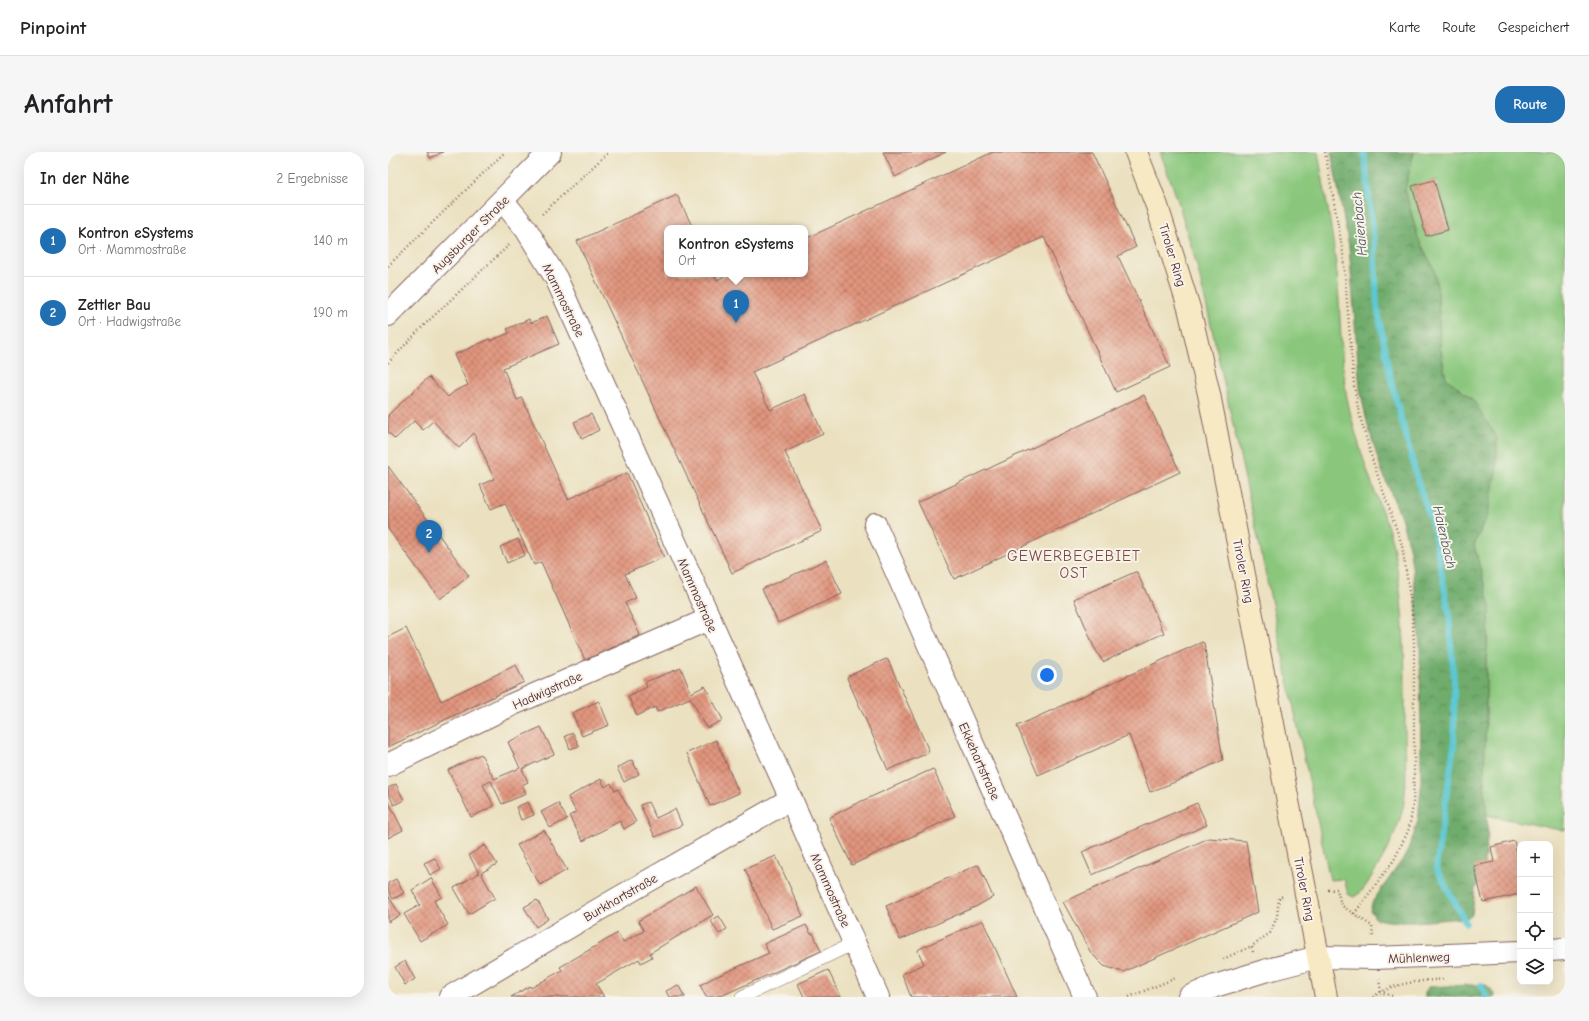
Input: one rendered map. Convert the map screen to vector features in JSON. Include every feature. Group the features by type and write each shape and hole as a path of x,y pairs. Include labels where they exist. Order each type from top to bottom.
{"main road":[{"name":"Tiroler Ring","path":"1136,152 1157,206 1189,308 1209,394 1326,997"}],"street":[{"name":"Augsburger Straße","path":"388,315 503,201 550,152"},
{"name":"Mammostraße","path":"503,201 526,229 556,278 791,799 878,997"},
{"name":"Ekkehartstraße","path":"874,524 1085,997"},
{"name":"Hadwigstraße","path":"388,765 511,705 709,619"},
{"name":"Burkhartstraße","path":"450,997 791,799"},
{"path":"1553,950 1565,949"},
{"name":"Mühlenweg","path":"1189,997 1215,986 1318,957 1375,958 1517,952"}],"lane":[{"path":"742,997 854,943"}],"path":[{"path":"388,266 504,152"},
{"path":"388,363 422,327 609,152"},
{"path":"1325,152 1342,246 1355,393 1359,414 1373,462 1402,545 1412,611 1414,642 1414,805 1409,829 1403,845 1394,860 1354,914 1372,926 1375,958 1381,992"},
{"path":"1373,997 1381,992 1409,982 1449,979"},
{"path":"1381,992 1395,997"}],"green space":[{"path":"1160,152 1318,152 1329,213 1335,259 1343,367 1347,398 1360,448 1391,536 1397,566 1404,638 1406,774 1404,803 1397,828 1383,857 1366,886 1360,893 1353,897 1348,894 1344,879 1330,880 1261,552 1212,329 1197,266 1177,198"},
{"path":"1331,152 1414,152 1405,190 1418,238 1434,269 1438,292 1440,346 1446,378 1473,400 1497,438 1497,467 1488,514 1474,545 1490,606 1486,661 1484,781 1488,834 1482,875 1475,889 1472,915 1468,918 1422,922 1399,922 1376,919 1370,910 1373,901 1405,856 1418,820 1421,789 1420,645 1410,551 1401,517 1381,469 1367,423 1360,389 1349,246"},
{"path":"1414,152 1565,152 1565,831 1487,815 1484,781 1486,661 1490,606 1474,545 1488,514 1473,400 1446,378 1440,346 1438,292 1418,238 1405,189","holes":["1436,180 1450,230 1426,236 1412,186"]},
{"path":"1486,985 1491,989 1495,997 1425,997 1425,992 1429,987"}],"building":[{"path":"427,152 443,152 430,158"},
{"path":"883,152 946,152 895,177"},
{"path":"993,152 1092,152 1136,247 1118,256 1170,367 1116,392 1044,237 752,372 770,410 805,394 823,434 785,452 822,531 732,573 577,241 677,195 692,225 664,225 664,277 716,277 717,280 723,277 808,277 808,238"},
{"path":"1434,180 1448,230 1426,236 1412,186"},
{"path":"547,316 559,344 503,368 517,400 522,398 568,499 627,473 664,557 625,574 636,598 625,603 640,635 585,660 541,562 534,565 505,503 491,509 480,485 494,479 474,433 459,448 433,421 423,430 414,421 395,439 388,432 388,415 429,377 448,397 455,391 468,385 454,355 490,339 490,341 509,333 507,329 529,319 531,323"},
{"path":"1144,395 1180,472 954,579 918,502"},
{"path":"591,414 599,430 582,439 574,422"},
{"path":"388,466 469,576 440,599 388,529"},
{"path":"518,539 525,555 507,563 500,547"},
{"path":"826,560 842,594 778,623 762,589"},
{"path":"1137,572 1164,633 1103,662 1094,647 1074,599"},
{"path":"406,628 441,701 516,665 524,682 388,747 388,637"},
{"path":"1202,642 1204,643 1223,760 1150,792 1129,735 1038,775 1017,726"},
{"path":"886,659 888,660 929,751 928,753 888,770 847,678 848,676"},
{"path":"681,668 691,693 705,686 723,720 707,728 690,698 657,712 655,707 637,716 628,696 647,687 645,682"},
{"path":"599,701 609,725 582,736 572,713"},
{"path":"541,727 554,754 522,769 528,782 522,785 526,794 502,804 491,781 483,785 494,806 471,817 448,770 481,754 494,779 520,768 508,742"},
{"path":"573,733 579,746 570,749 565,736"},
{"path":"716,740 739,793 710,806 687,753"},
{"path":"632,760 639,774 624,782 617,768"},
{"path":"933,769 955,816 852,865 829,818 853,805"},
{"path":"601,779 605,787 611,783 615,791 618,789 636,822 624,829 620,821 583,841 569,816 576,812 568,797"},
{"path":"396,784 404,800 394,805 388,793 388,788"},
{"path":"388,801 403,830 388,838"},
{"path":"528,802 534,815 521,820 516,807"},
{"path":"648,802 656,818 675,809 682,825 655,837 640,805"},
{"path":"558,803 567,819 550,828 541,812"},
{"path":"1197,803 1207,825 1092,875 1082,852"},
{"path":"544,830 567,870 540,885 517,845"},
{"path":"1209,838 1246,841 1258,912 1123,972 1104,966 1091,953 1063,902"},
{"path":"1514,841 1517,854 1517,895 1483,902 1474,866 1494,862 1491,847"},
{"path":"485,845 497,864 481,873 495,898 469,914 454,888 479,873 469,855"},
{"path":"776,856 803,916 772,929 745,869"},
{"path":"435,858 441,869 430,875 424,863"},
{"path":"977,865 979,866 993,897 977,906 900,940 886,906"},
{"path":"431,878 442,897 434,901 448,925 420,941 404,914 420,905 412,890"},
{"path":"396,879 404,893 393,899 388,890 388,883"},
{"path":"696,886 713,915 650,953 652,957 641,963 639,959 596,984 604,997 511,997 530,986 531,988 562,970 560,967 618,933 623,942 644,931 638,921"},
{"path":"388,895 400,915 388,922"},
{"path":"537,900 548,919 536,927 524,907"},
{"path":"719,916 727,929 719,934 711,921"},
{"path":"983,921 1017,997 911,997 902,974 924,964 918,951 919,949"},
{"path":"806,925 811,934 813,933 821,951 721,996 706,997 700,985 769,953 764,944"},
{"path":"405,961 415,979 405,985 395,967"},
{"path":"828,970 841,997 804,997 798,984"},
{"path":"678,985 685,997 669,997 666,991"}],"waterway":[{"name":"Haienbach","path":"1364,152 1374,239 1377,306 1390,376 1418,482 1433,527 1449,613 1454,682 1454,745 1436,868 1466,923"},
{"name":"Haienbach","path":"1481,985 1486,997"}],"place":[{"name":"Kontron eSystems","path":"736,323"},
{"name":"Zettler Bau","path":"429,553"}],"district":[{"name":"GEWERBEGEBIET OST","path":"1074,564"}]}
